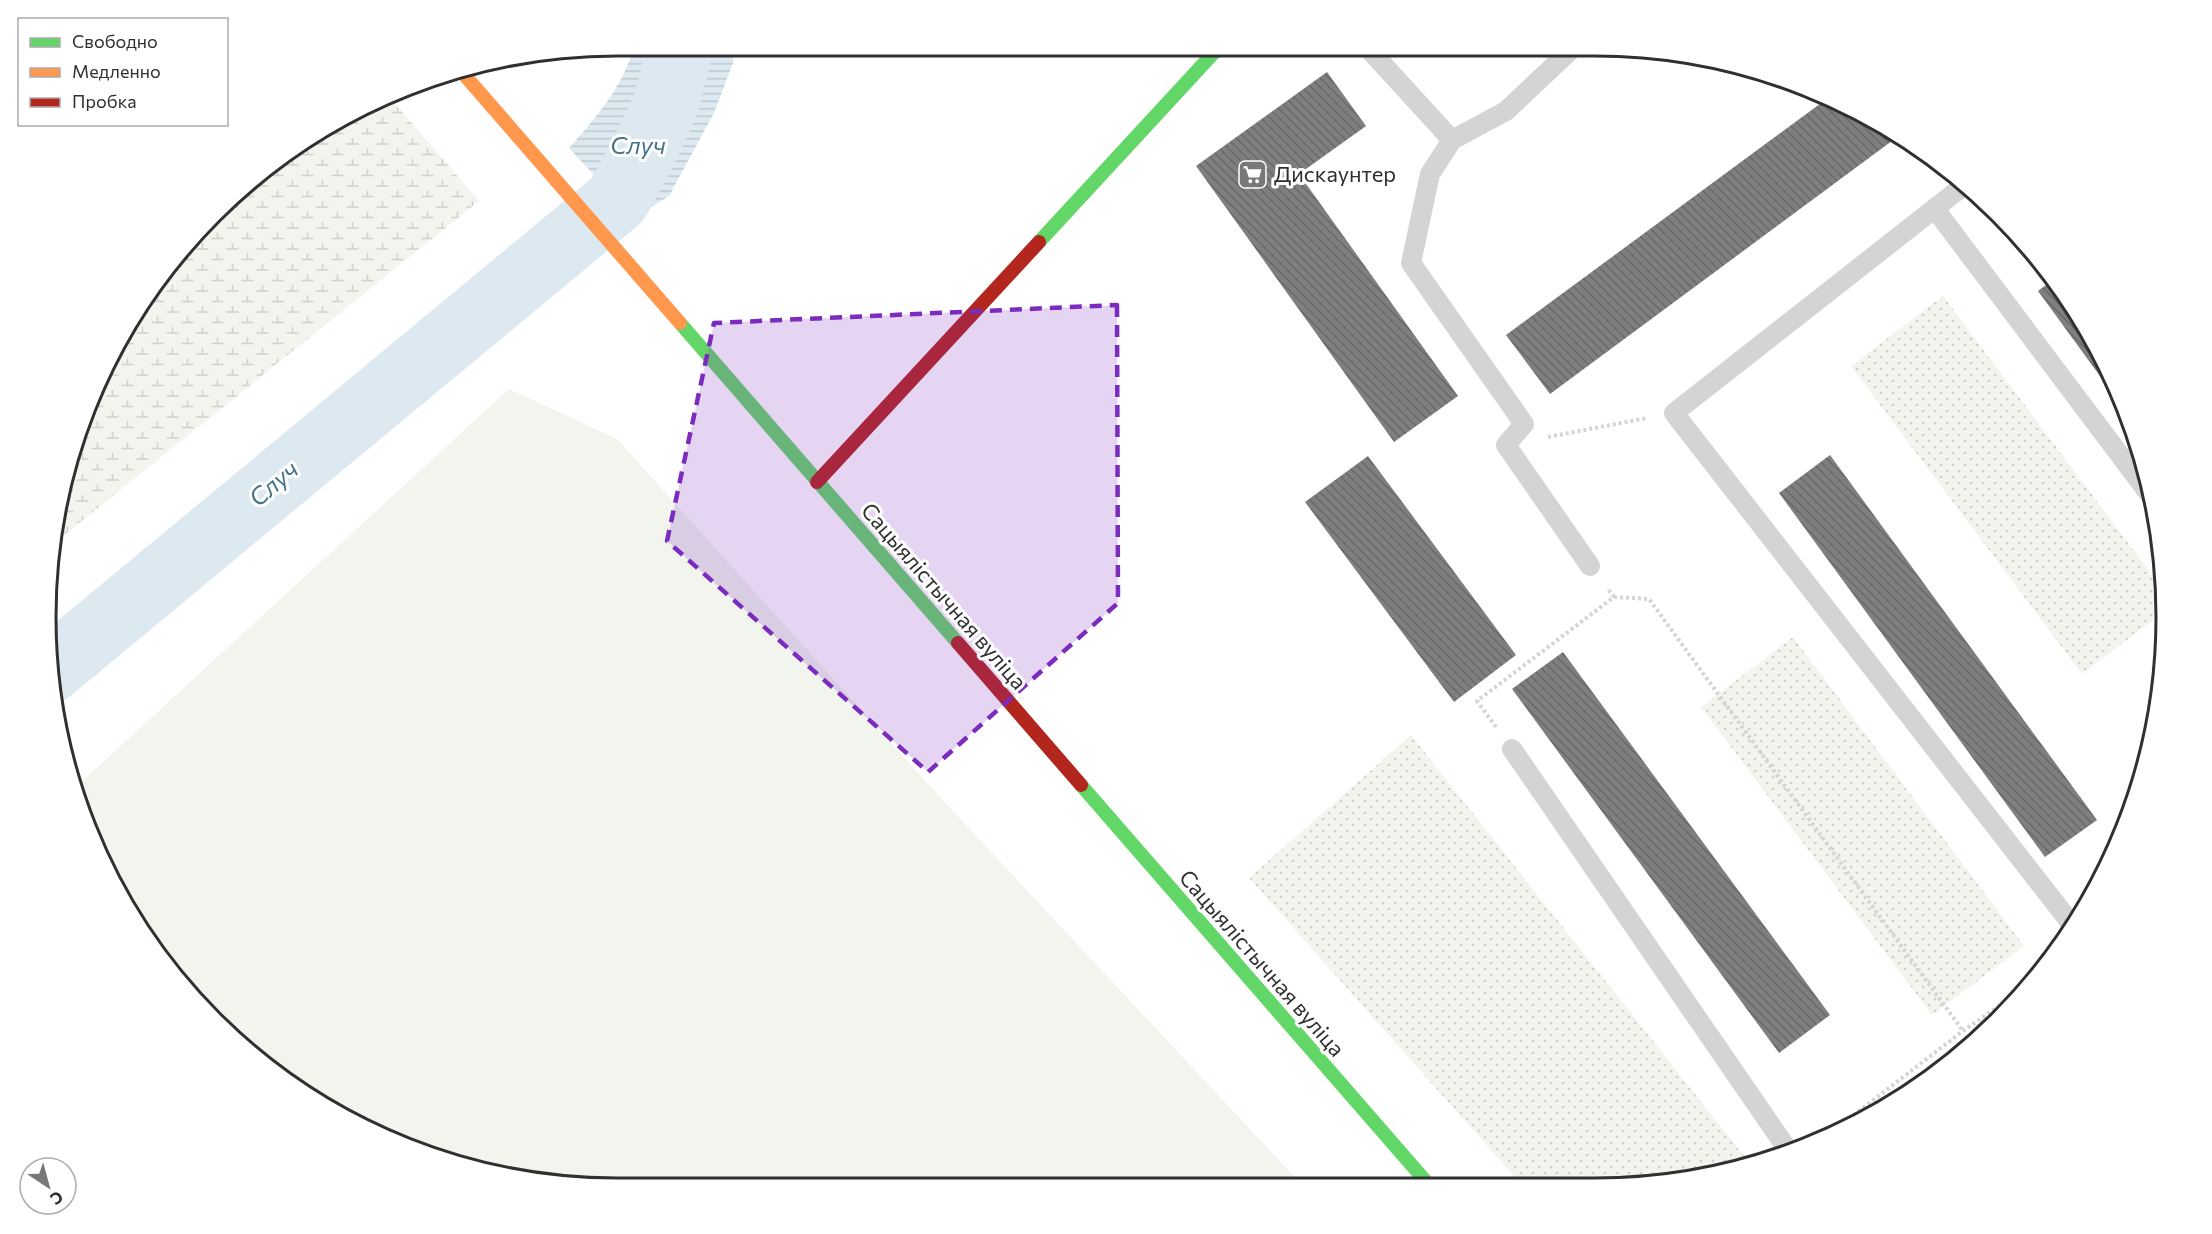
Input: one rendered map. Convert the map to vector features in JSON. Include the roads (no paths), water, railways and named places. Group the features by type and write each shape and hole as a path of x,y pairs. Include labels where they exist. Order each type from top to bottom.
{"main road":[{"path":"817,482 1211,56"},
{"name":"Сацыялістычная вуліца","path":"466,77 1422,1178"}],"lane":[{"path":"1375,56 1452,140"},
{"path":"1564,56 1506,111 1452,140 1430,174 1411,263 1524,424 1506,446 1590,567"},
{"path":"1959,190 1674,413 2068,919"},
{"path":"1935,209 2140,483"},
{"path":"1512,749 1785,1145"}],"water":[{"name":"Случ","path":"631,56 733,56 733,63 714,113 669,196 640,214 617,200 569,148 616,88"}],"waterway":[{"name":"Случ","path":"58,664 617,200 640,159 666,104 678,56"}],"place":[{"name":"Дискаунтер","path":"1253,174"}]}
